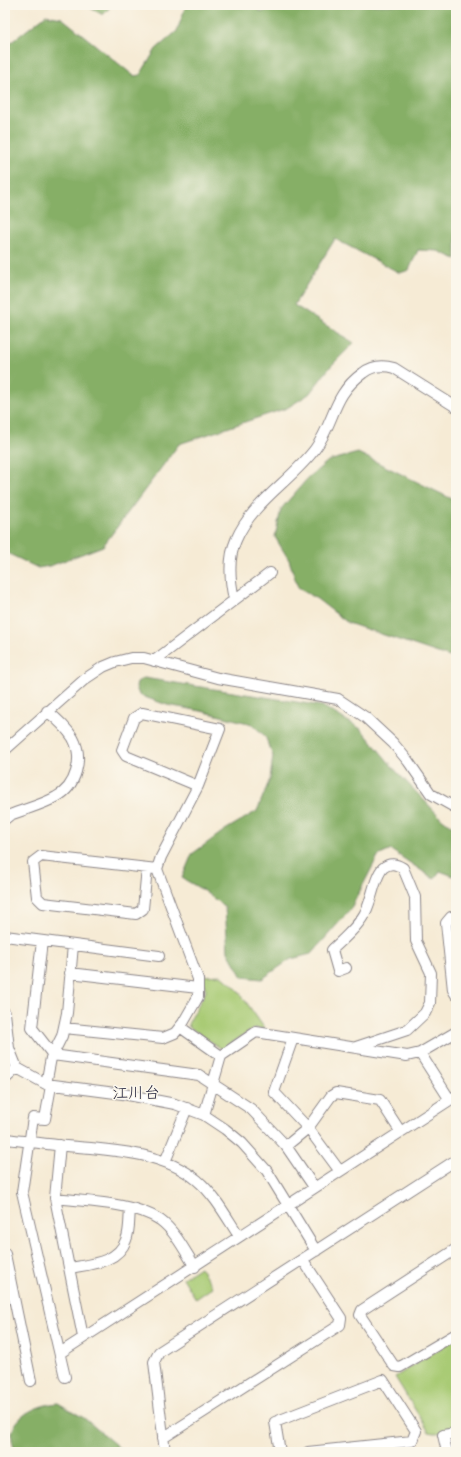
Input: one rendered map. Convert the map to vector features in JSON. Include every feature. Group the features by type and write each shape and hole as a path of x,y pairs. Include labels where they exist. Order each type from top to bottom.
{"street":[{"path":"234,600 229,580 235,540 249,516 315,449 327,427 335,406 348,386 372,367 385,366 394,368 456,407"},
{"path":"154,661 270,573"},
{"path":"5,750 47,711 85,679 103,667 131,658 154,661 218,678 338,699 366,717 392,743 408,761 431,794 456,808"},
{"path":"5,819 10,815 56,797 73,782 76,771 77,757 74,739 47,711"},
{"path":"152,869 41,856 33,862 37,897 43,903 136,914 144,909 152,869 161,857 198,786 220,729 142,713 134,718 122,750 126,756 198,786"},
{"path":"346,968 338,971 332,950 365,913 374,895 378,876 383,868 388,864 395,864 403,868 415,897 416,941 431,972 430,1003 425,1013 407,1030 356,1047"},
{"path":"64,1028 163,1038 176,1033 198,997 198,979 152,869"},
{"path":"456,919 451,917 446,923 453,990 456,996"},
{"path":"5,936 159,956"},
{"path":"42,941 32,1028 53,1055 199,1075 252,1109 286,1146 314,1187"},
{"path":"65,1377 22,1192 33,1118 45,1119 53,1055 64,1028 67,1013 73,945"},
{"path":"70,973 198,988"},
{"path":"5,1012 9,1048 17,1068 49,1085 123,1094 187,1108 204,1115 242,1143 267,1172 289,1204 316,1251"},
{"path":"180,1027 221,1056"},
{"path":"204,1115 221,1056 256,1032 407,1056 420,1053 456,1032"},
{"path":"293,1038 274,1092 308,1128 339,1170"},
{"path":"60,1353 195,1267 339,1170 453,1098 420,1053"},
{"path":"5,1079 17,1068"},
{"path":"286,1146 308,1128 331,1096 336,1093 380,1100 400,1131"},
{"path":"166,1162 187,1108"},
{"path":"5,1139 150,1156 166,1162 197,1180 211,1194 239,1236"},
{"path":"60,1145 55,1198 84,1337"},
{"path":"165,1452 154,1362 159,1352 456,1160"},
{"path":"55,1198 144,1211 161,1220 173,1233 195,1267"},
{"path":"70,1268 107,1260 118,1254 126,1240 130,1208"},
{"path":"456,1249 362,1310 360,1315 394,1366 400,1367 456,1334"},
{"path":"5,1254 31,1381"},
{"path":"163,1438 340,1325 341,1318 303,1260"},
{"path":"280,1452 275,1422 383,1380 416,1431 412,1440 308,1452"},
{"path":"447,1452 443,1435 456,1434"}],"green space":[{"path":"85,5 112,5 103,15"},
{"path":"184,5 257,5 259,11 263,12 273,5 456,5 456,259 438,251 418,250 409,270 400,273 335,239 294,305 354,343 331,366 309,394 287,408 179,444 103,546 50,566 38,568 5,552 5,47 46,15 62,18 134,76 140,75 156,49 177,31 185,8"},
{"path":"358,453 456,501 456,659 348,623 317,599 298,588 289,560 275,537 281,509 307,479 328,461"},
{"path":"144,678 322,706 361,729 397,772 441,818 456,829 456,877 440,871 434,879 391,850 378,856 350,910 311,954 291,959 262,979 242,977 228,952 225,907 201,889 182,878 192,854 225,830 257,811 270,779 273,756 265,736 252,724 201,711 167,705 139,695 136,687 137,682"},
{"path":"221,975 237,989 265,1029 255,1028 222,1049 189,1027 188,1024 206,991 202,976"},
{"path":"200,1267 213,1287 196,1299 183,1278"},
{"path":"456,1338 456,1431 435,1433 429,1432 395,1377"},
{"path":"58,1403 84,1418 124,1452 16,1452 12,1441 12,1432 22,1417 39,1407"}],"district":[{"name":"江川台","path":"136,1093"}]}
